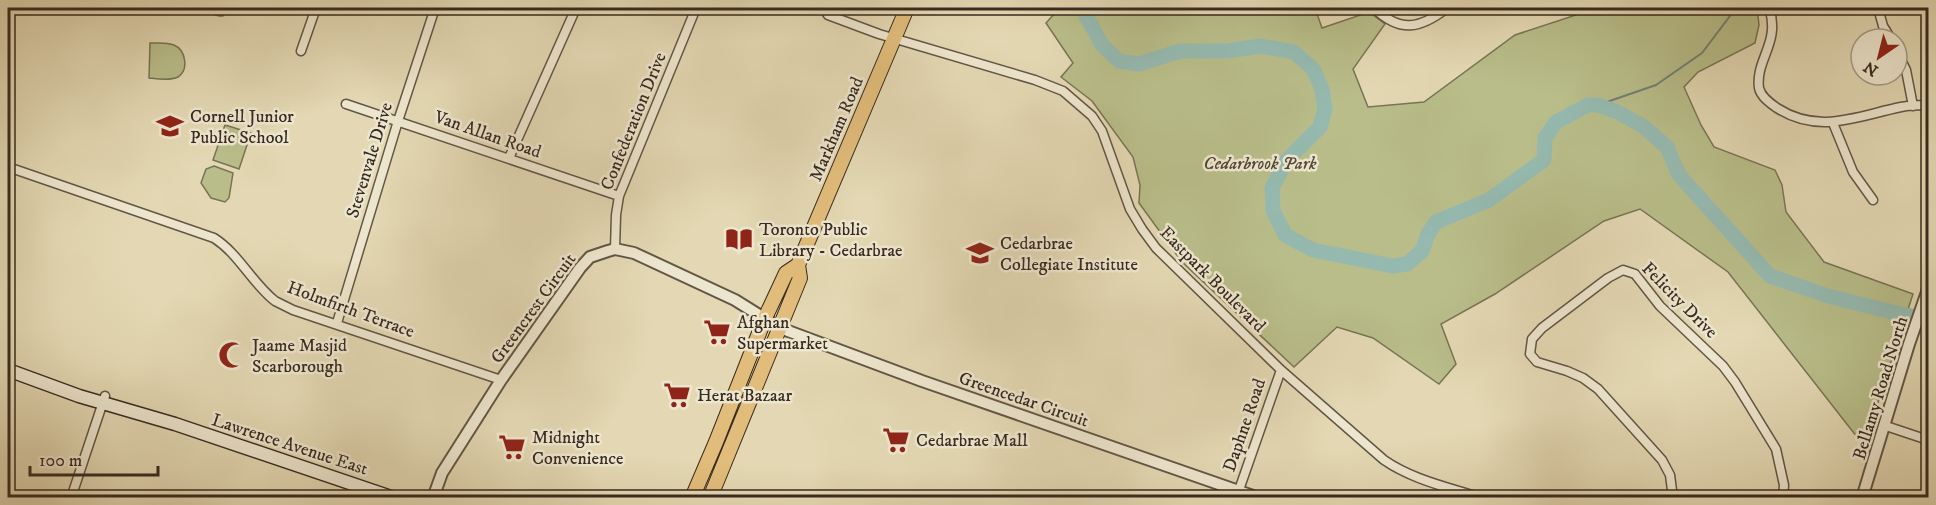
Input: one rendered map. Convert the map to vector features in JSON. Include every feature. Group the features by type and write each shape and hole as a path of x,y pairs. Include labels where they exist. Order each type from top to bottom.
{"main road":[{"name":"Markham Road","path":"710,498 800,278 798,265 907,8"},
{"name":"Markham Road","path":"692,498 765,318 786,273 798,265"},
{"name":"Lawrence Avenue East","path":"8,370 394,498"}],"street":[{"path":"301,51 316,8"},
{"name":"Stevenvale Drive","path":"337,323 435,8"},
{"path":"509,158 576,8"},
{"name":"Confederation Drive","path":"615,249 619,196 696,8"},
{"name":"Eastpark Boulevard","path":"822,8 828,15 894,38 1051,85 1063,91 1092,116 1102,131 1130,209 1156,248 1281,370 1397,469 1410,476 1481,498"},
{"path":"1374,8 1384,18 1396,24 1410,26 1434,18 1447,8"},
{"path":"1769,8 1773,33 1761,70 1759,89 1763,97 1787,114 1808,121 1833,123 1904,106 1929,105"},
{"path":"1878,8 1884,27"},
{"path":"1909,85 1913,106"},
{"name":"Van Allan Road","path":"346,104 619,196"},
{"path":"1833,123 1852,172 1873,201"},
{"name":"Holmfirth Terrace","path":"8,167 214,238 230,250 276,301 293,309 501,380"},
{"path":"615,249 634,253 660,264 735,300 780,328"},
{"name":"Greencrest Circuit","path":"433,498 442,473 501,380 584,262 596,254 615,249"},
{"name":"Felicity Drive","path":"1673,498 1670,475 1662,460 1598,389 1583,378 1537,362 1530,354 1532,339 1542,328 1608,278 1623,270 1640,278 1660,306 1729,373 1776,449 1784,485 1783,498"},
{"name":"Bellamy Road North","path":"1862,498 1886,426 1909,344 1928,292"},
{"name":"Greencedar Circuit","path":"780,328 922,381 1259,498"},
{"name":"Daphne Road","path":"1239,490 1281,370"},
{"path":"71,498 104,400"},
{"path":"1886,426 1929,440"}],"green space":[{"path":"193,8 227,8 223,16 219,16"},
{"name":"Cedarbrook Park","path":"1056,8 1315,8 1322,28 1369,12 1385,24 1353,69 1368,107 1424,102 1515,35 1594,9 1757,8 1759,25 1755,43 1698,72 1684,87 1714,147 1775,170 1782,185 1786,212 1824,262 1913,294 1864,446 1728,272 1640,209 1604,221 1495,294 1441,324 1456,364 1439,384 1373,338 1337,327 1294,367 1182,262 1139,203 1140,185 1133,157 1092,101 1061,77 1073,63 1046,23 1055,13"},
{"path":"150,43 168,43 181,51 185,65 178,77 149,78"},
{"path":"225,125 251,133 239,169 213,160"},
{"path":"214,166 233,173 229,198 225,202 211,198 201,183 206,169"}],"waterway":[{"path":"1082,8 1102,45 1119,61 1139,64 1180,51 1227,51 1261,46 1294,52 1313,69 1322,89 1325,108 1320,127 1286,161 1272,188 1273,210 1285,235 1313,250 1392,266 1407,264 1422,251 1428,234 1436,222 1489,200 1544,160 1545,138 1556,122 1588,105 1598,105 1643,126 1667,147 1679,175 1770,276 1828,296 1928,319"},
{"path":"1598,105 1656,85 1702,53 1736,8"}],"place":[{"name":"Cornell Junior Public School","path":"170,126"},
{"name":"Toronto Public Library - Cedarbrae","path":"739,239"},
{"name":"Cedarbrae Collegiate Institute","path":"980,253"},
{"name":"Afghan Supermarket","path":"717,332"},
{"name":"Jaame Masjid Scarborough","path":"232,355"},
{"name":"Herat Bazaar","path":"677,395"},
{"name":"Cedarbrae Mall","path":"896,440"},
{"name":"Midnight Convenience","path":"512,447"}]}
